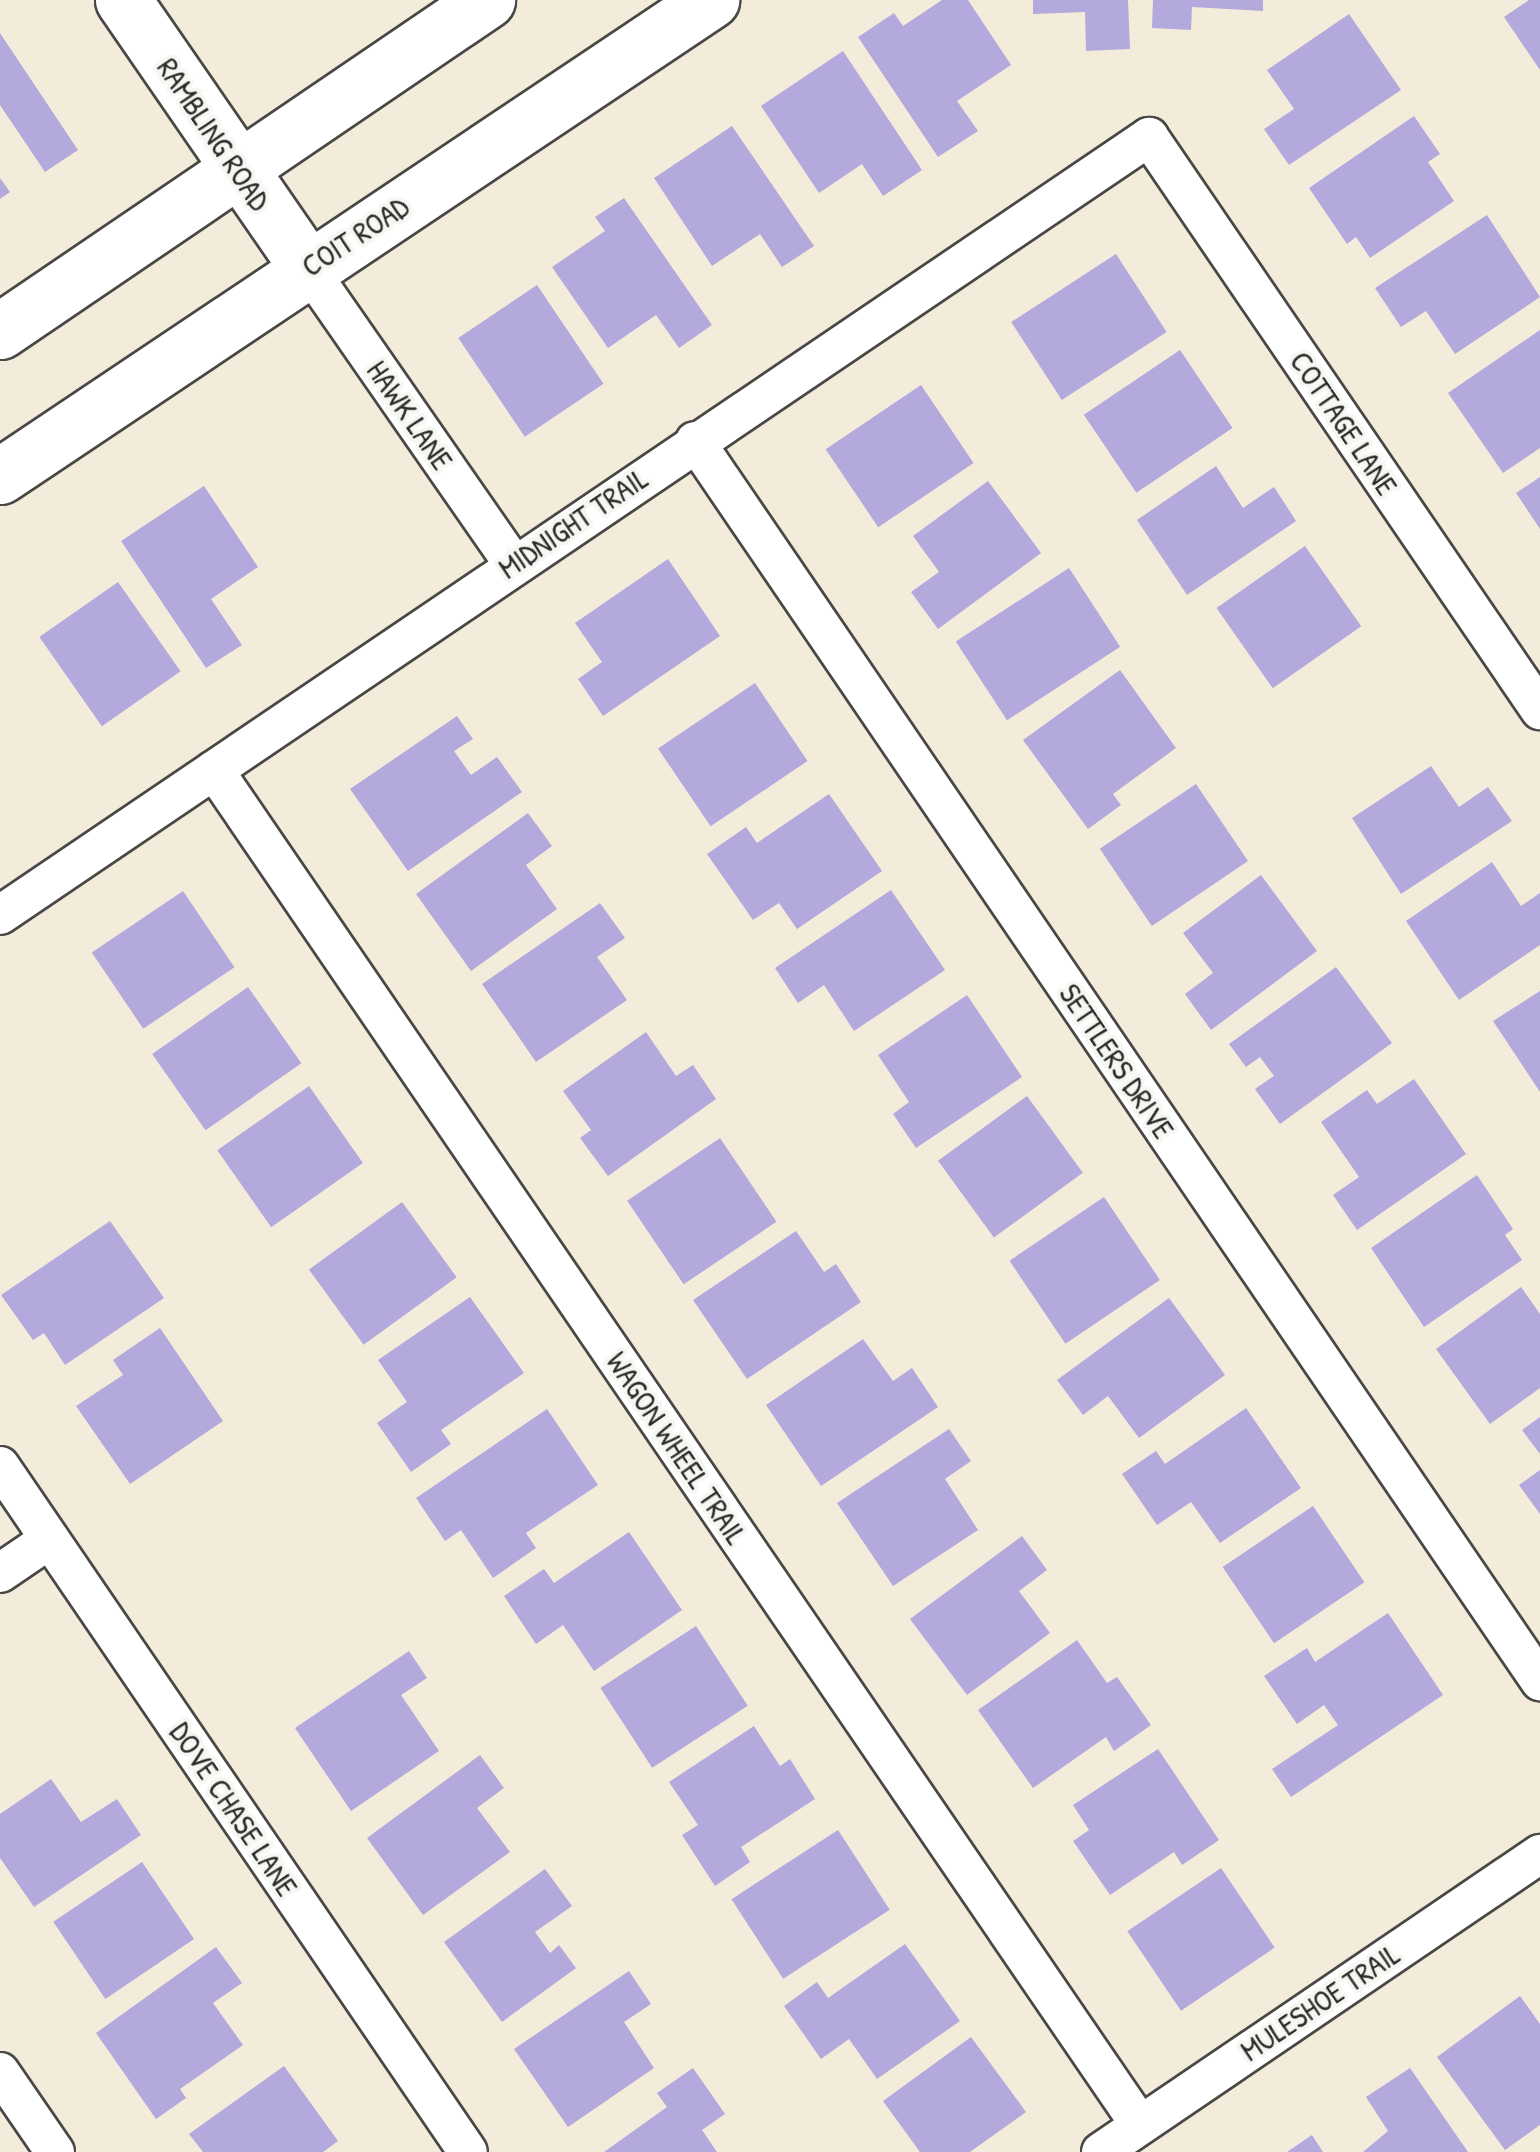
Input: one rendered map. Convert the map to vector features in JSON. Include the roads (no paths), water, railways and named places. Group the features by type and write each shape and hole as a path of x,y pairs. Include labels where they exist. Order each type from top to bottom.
{"main road":[{"name":"RAMBLING ROAD","path":"123,0 307,267"},
{"path":"0,331 487,0"},
{"name":"COIT ROAD","path":"0,476 711,0"}],"street":[{"name":"MIDNIGHT TRAIL","path":"0,915 512,563 1149,137"},
{"name":"COTTAGE LANE","path":"1149,137 1540,710"},
{"name":"HAWK LANE","path":"307,267 512,563"},
{"name":"SETTLERS DRIVE","path":"695,440 1540,1681"},
{"name":"WAGON WHEEL TRAIL","path":"214,770 1140,2125"},
{"name":"DOVE CHASE LANE","path":"0,1466 468,2152"},
{"path":"0,1573 50,1539"},
{"name":"MULESHOE TRAIL","path":"1101,2152 1540,1854"},
{"path":"0,2072 54,2152"}]}
